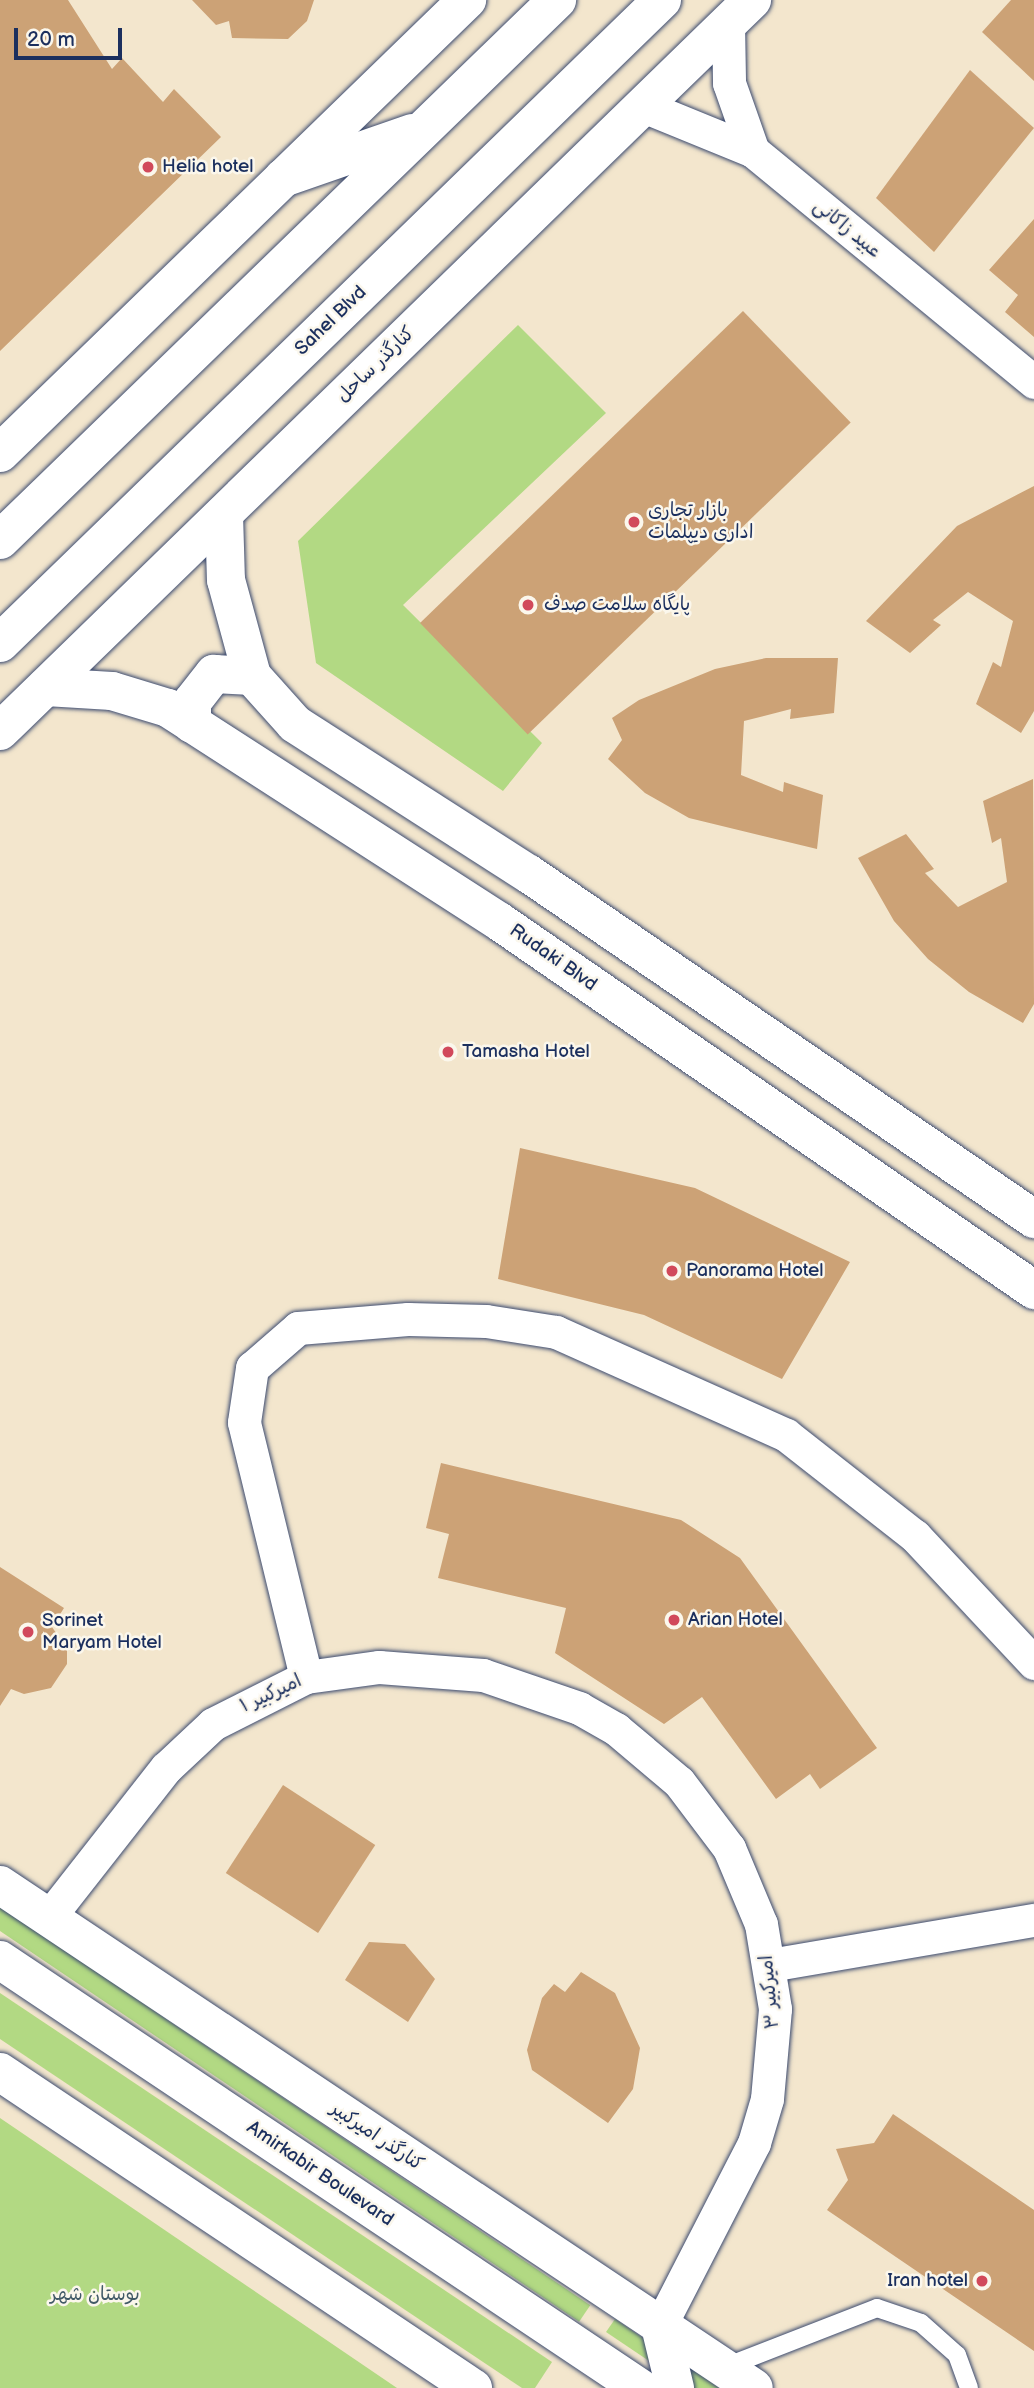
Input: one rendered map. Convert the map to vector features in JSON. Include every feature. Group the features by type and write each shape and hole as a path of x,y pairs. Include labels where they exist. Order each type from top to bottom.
{"main road":[{"path":"0,453 467,0"},
{"path":"0,540 556,0"},
{"name":"Sahel Blvd","path":"0,643 662,0"},
{"name":"کنارگذر ساحل","path":"0,731 740,12"},
{"path":"283,178 424,129"},
{"path":"224,514 226,580 252,676 324,746 529,874 1034,1219"},
{"path":"192,724 192,702 214,674 252,676"},
{"name":"Rudaki Blvd","path":"46,687 144,697 192,724 500,922 1034,1290"},
{"name":"کنارگذر امیرکبیر","path":"0,1885 738,2378"},
{"name":"Amirkabir Boulevard","path":"0,1960 640,2388"},
{"path":"0,2072 472,2388"},
{"path":"660,2326 675,2388"}],"street":[{"path":"740,12 729,83 753,151"},
{"name":"عبید زاکانی","path":"643,106 753,151 1034,382"},
{"path":"306,1676 244,1422 252,1368 298,1328 408,1319 486,1321 556,1332 786,1436 915,1536 1034,1663"},
{"name":"امیرکبیر ۱","path":"49,1917 175,1759 213,1724 306,1676 425,1666 483,1675 579,1708"},
{"name":"امیرکبیر ۳","path":"579,1708 649,1753 705,1813 747,1885 770,1965 774,2055 754,2143 660,2326"},
{"path":"770,1965 1034,1920"}],"lane":[{"path":"738,2378 877,2308 898,2310 921,2323 957,2355 969,2388"}],"green space":[{"path":"518,325 606,413 403,605 542,743 503,791 316,663 298,541"},
{"path":"0,1907 590,2305 579,2322 0,1931"},
{"path":"0,1993 552,2362 535,2388 522,2388 0,2039"},
{"name":"بوستان شهر","path":"0,2118 397,2388 0,2388"},
{"path":"615,2319 646,2340 652,2363 606,2332"},
{"path":"687,2366 719,2388 692,2388"}],"building":[{"name":"Helia hotel","path":"0,0 68,0 112,69 122,58 163,102 174,89 221,137 0,351"},
{"path":"192,0 314,0 307,21 288,39 232,38 229,21 216,25"},
{"path":"1011,0 1034,0 1034,81 982,32"},
{"path":"970,70 1034,128 934,252 876,198"},
{"path":"1034,219 1034,337 1005,312 1018,295 989,270"},
{"name":"بازار تجاری اداری دیپلمات","path":"743,311 851,422 528,734 420,623"},
{"path":"1034,486 1034,711 1021,733 976,704 993,662 1001,667 1013,621 968,592 933,620 941,625 910,653 866,621 957,526"},
{"path":"766,658 838,658 834,713 790,719 791,709 744,721 741,775 783,792 784,782 823,795 817,849 689,818 645,793 608,759 622,740 612,718 639,700 715,669"},
{"path":"1033,779 1034,1004 1023,1023 969,992 928,959 894,921 858,858 906,834 934,869 925,873 958,907 1007,882 1001,838 992,843 983,801"},
{"name":"Panorama Hotel","path":"520,1148 695,1188 850,1262 782,1379 644,1315 498,1279"},
{"name":"Arian Hotel","path":"441,1463 681,1520 740,1558 877,1748 820,1789 810,1774 776,1799 702,1697 664,1724 555,1653 566,1608 438,1578 449,1534 426,1528"},
{"name":"Sorinet Maryam Hotel","path":"0,1567 64,1608 52,1627 67,1649 67,1664 51,1688 24,1694 11,1689 0,1706"},
{"path":"283,1785 375,1845 318,1933 226,1873"},
{"path":"369,1942 405,1944 435,1979 408,2022 345,1980"},
{"path":"581,1972 615,1993 640,2048 633,2089 608,2123 532,2070 527,2050 542,1998 554,1984 565,1992"},
{"name":"Iran hotel","path":"893,2114 1034,2210 1034,2351 827,2210 848,2180 836,2149 874,2143"}],"place":[{"name":"Helia hotel","path":"148,167"},
{"name":"بازار تجاری اداری دیپلمات","path":"634,522"},
{"name":"پایگاه سلامت صدف","path":"528,605"},
{"name":"Tamasha Hotel","path":"448,1052"},
{"name":"Panorama Hotel","path":"672,1271"},
{"name":"Arian Hotel","path":"674,1620"},
{"name":"Sorinet Maryam Hotel","path":"28,1632"},
{"name":"Iran hotel","path":"982,2281"}]}
